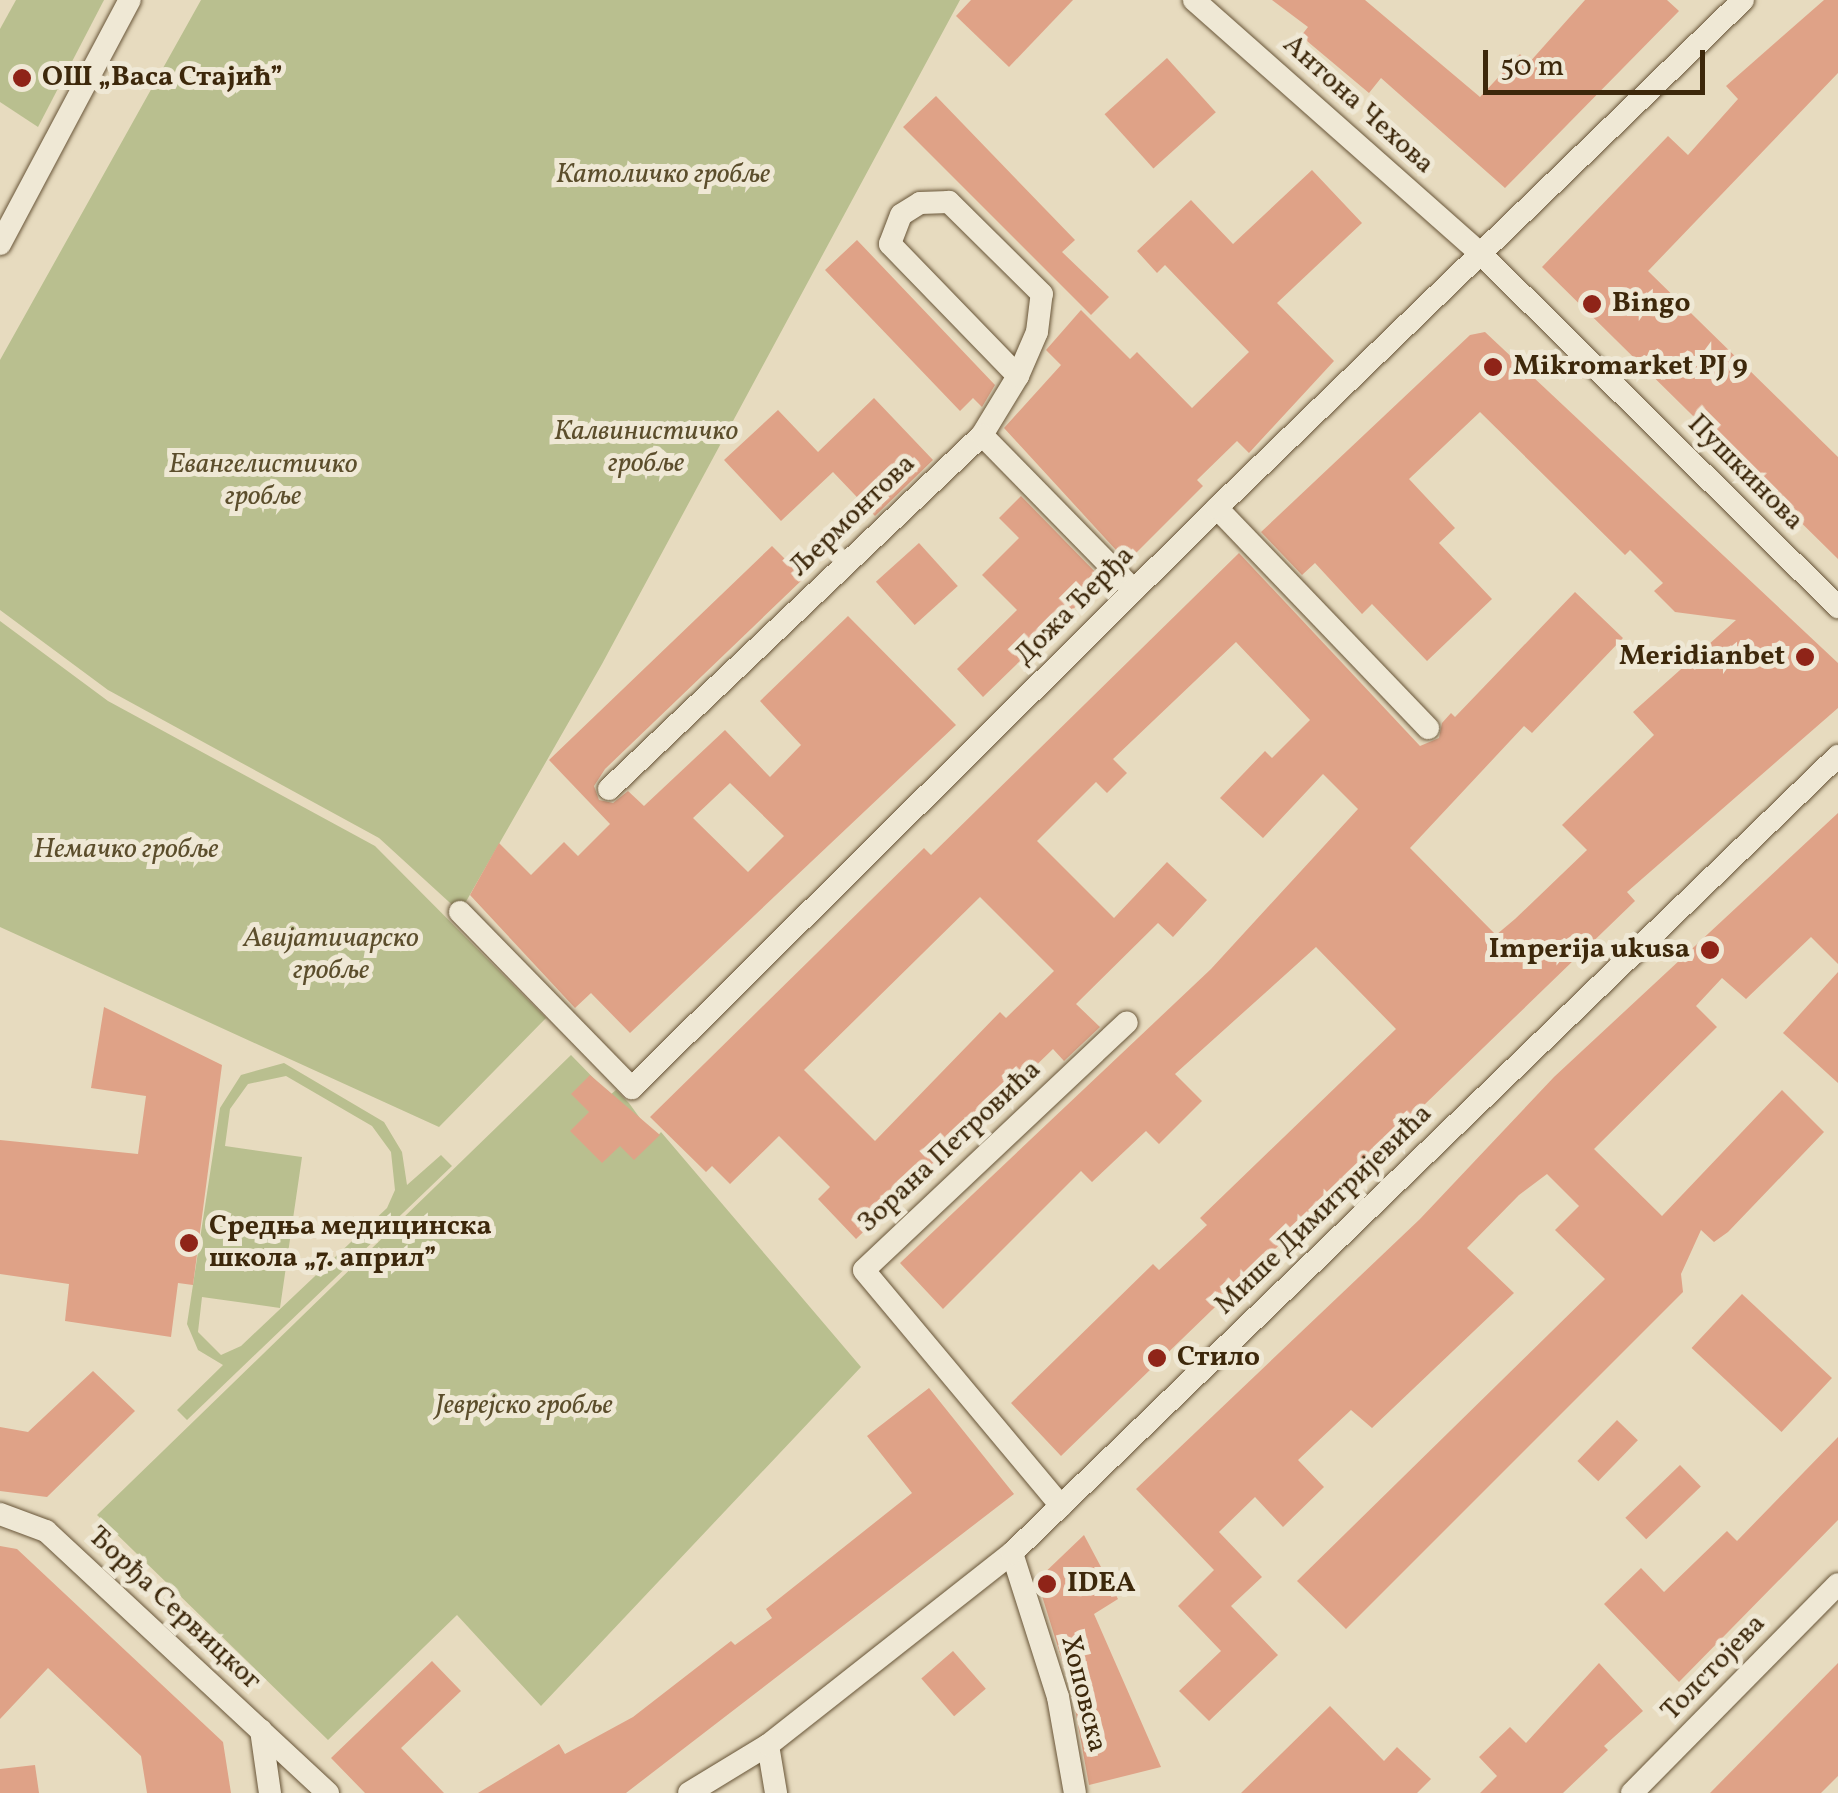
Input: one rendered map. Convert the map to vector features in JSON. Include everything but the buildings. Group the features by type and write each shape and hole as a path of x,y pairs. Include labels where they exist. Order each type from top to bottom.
{"street":[{"path":"3,231 130,0"},
{"name":"Антона Чехова","path":"1194,0 1482,255"},
{"name":"Дожа Ђерђа","path":"460,912 632,1088 1216,508 1743,0"},
{"name":"Љермонтова","path":"609,789 982,435 1018,376 1037,332 1042,294 948,202 920,203 902,215 890,244 1018,376"},
{"name":"Пушкинова","path":"1482,255 1838,607"},
{"path":"982,435 1134,590"},
{"path":"1216,508 1428,728"},
{"name":"Мише Димитријевића","path":"688,1793 768,1745 1012,1553 1838,756"},
{"name":"Зорана Петровића","path":"1061,1506 864,1270 1128,1022"},
{"name":"Ђорђа Сервицког","path":"0,1514 46,1530 328,1793"},
{"name":"Хоповска","path":"1012,1553 1058,1697 1075,1793"},
{"name":"Толстојева","path":"1632,1793 1838,1584"},
{"name":"Ђорђа Сервицког","path":"261,1730 270,1793"},
{"path":"768,1745 776,1793"}],"green space":[{"name":"ОШ „Васа Стајић”","path":"16,0 104,0 38,127 0,102 0,29"},
{"path":"201,0 960,0 602,664 460,912 379,838 108,690 0,610 0,360"},
{"path":"0,621 108,701 375,846 546,1018 439,1127 0,927"},
{"name":"Јеврејско гробље","path":"571,1055 610,1095 616,1090 629,1103 655,1139 661,1132 861,1367 541,1706 457,1615 328,1740 97,1515"},
{"path":"284,1063 384,1122 402,1152 407,1185 441,1155 452,1166 187,1420 177,1410 223,1365 198,1350 187,1324 220,1108 241,1075","holes":["286,1076 372,1126 391,1152 395,1190 387,1208 241,1346 221,1355 198,1332 202,1297 280,1308 302,1157 225,1146 230,1109 248,1084"]}],"place":[{"name":"ОШ „Васа Стајић”","path":"22,78"},
{"name":"Bingo","path":"1592,304"},
{"name":"Mikromarket PJ 9","path":"1493,367"},
{"name":"Meridianbet","path":"1805,657"},
{"name":"Imperija ukusa","path":"1710,950"},
{"name":"Средња медицинска школа „7. април”","path":"189,1243"},
{"name":"Стило","path":"1157,1358"},
{"name":"IDEA","path":"1047,1584"}],"park label":[{"name":"Католичко гробље","path":"663,175"},
{"name":"Калвинистичко гробље","path":"646,448"},
{"name":"Евангелистичко гробље","path":"263,481"},
{"name":"Немачко гробље","path":"126,850"},
{"name":"Авијатичарско гробље","path":"331,955"}]}
